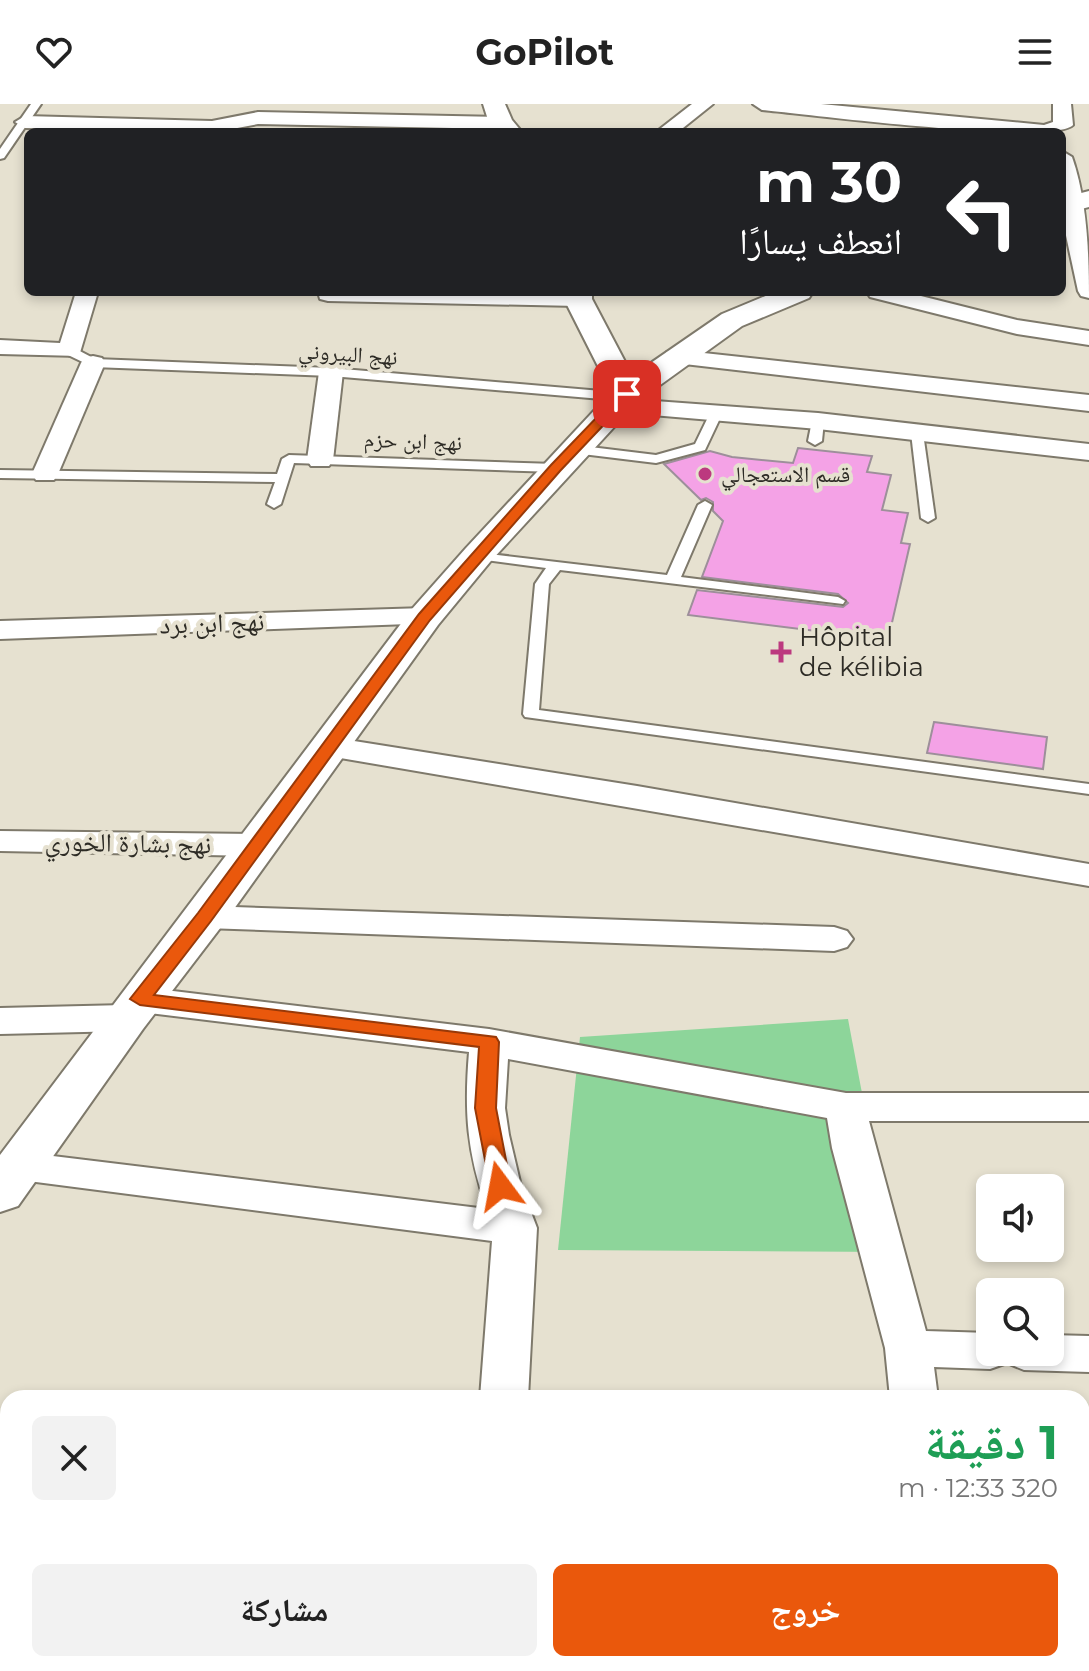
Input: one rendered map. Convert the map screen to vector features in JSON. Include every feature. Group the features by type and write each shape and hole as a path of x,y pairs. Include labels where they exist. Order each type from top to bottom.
{"main road":[{"path":"578,296 622,399"},
{"path":"10,1180 133,1008 205,917 425,617 478,555 622,399 676,357 732,320 789,296"}],"street":[{"path":"92,123 105,104"},
{"path":"671,128 704,104"},
{"path":"762,104 877,110 1014,128"},
{"path":"1055,128 1063,125 1062,104"},
{"path":"179,128 212,127 290,111 321,126 502,120"},
{"path":"25,122 92,123 137,128"},
{"path":"1066,167 1089,291"},
{"path":"45,474 82,357 87,296"},
{"path":"894,296 1017,327 1089,338"},
{"path":"0,347 82,357"},
{"path":"676,357 1089,403"},
{"path":"320,460 331,372"},
{"path":"622,399 817,431 917,433 1089,452"},
{"name":"نهج ابن برد","path":"0,630 425,617"},
{"path":"329,747 637,796 1089,875"},
{"name":"نهج بشارة الخوري","path":"0,841 256,845"},
{"path":"205,917 834,939"},
{"path":"0,1021 133,1008 489,1042 846,1107 1089,1107"},
{"path":"489,1042 485,1108 488,1135 500,1186 515,1228 505,1390"},
{"path":"846,1107 853,1148 908,1348 913,1390"},
{"path":"10,1180 189,1190 515,1228"},
{"path":"908,1348 976,1350"},
{"path":"1064,1353 1089,1354"}],"lane":[{"path":"0,156 36,104"},
{"name":"نهج البيروني","path":"82,357 331,372 622,399"},
{"name":"نهج ابن حزم","path":"283,478 289,459 643,458 670,455 700,447 716,414"},
{"path":"917,433 928,518"},
{"path":"0,474 283,478 274,504"},
{"path":"672,580 705,505"},
{"path":"478,555 838,601"},
{"path":"555,566 542,584 531,714 1089,789"}],"green space":[{"path":"848,1019 892,1252 558,1250 580,1037"}],"building":[{"path":"798,448 872,456 867,472 891,475 882,510 908,513 901,543 910,544 888,640 688,615 697,590 843,607 848,603 838,594 702,577 723,521 713,511 713,502 706,498 701,500 664,464 710,451 732,457 793,463"},
{"path":"934,722 1047,737 1043,769 927,753"}],"place":[{"name":"قسم الاستعجالي","path":"705,474"},
{"name":"Hôpital de kélibia","path":"781,652"}],"route":[{"path":"500,1186 485,1108 489,1042 140,999 205,917 425,617 555,468 627,394"}]}
